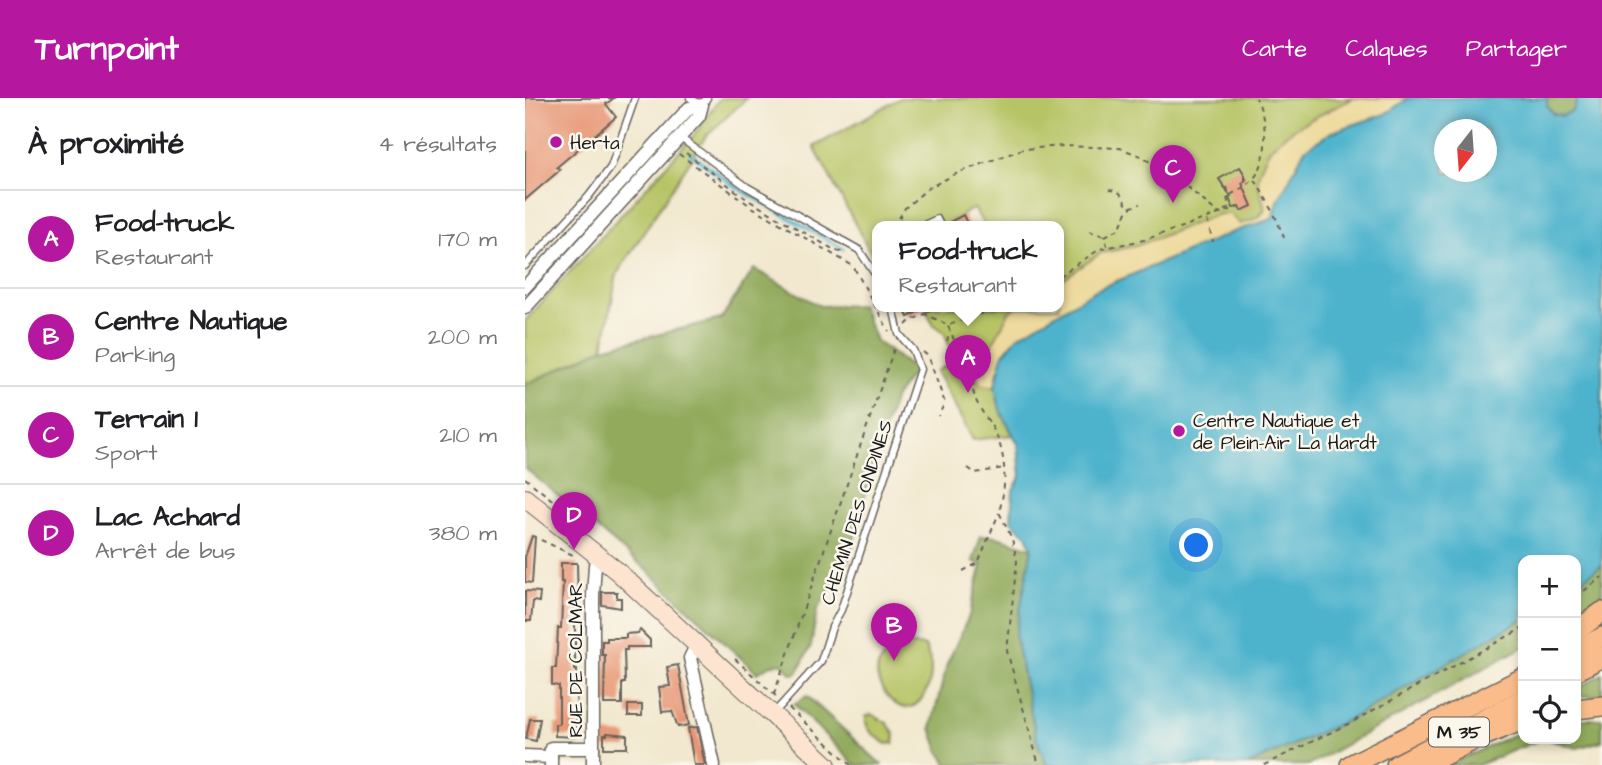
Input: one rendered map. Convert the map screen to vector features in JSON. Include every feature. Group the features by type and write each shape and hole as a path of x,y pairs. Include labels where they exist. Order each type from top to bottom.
{"highway":[{"path":"1581,627 1602,611"},
{"path":"1581,648 1602,637"},
{"path":"1581,668 1602,657"},
{"path":"1505,688 1518,669"},
{"name":"M 35","path":"1350,765 1518,681"},
{"name":"M 35","path":"1396,765 1518,702"},
{"path":"1425,765 1474,740 1518,722"}],"main road":[{"path":"525,498 601,558 697,644 778,709 827,765"},
{"path":"525,506 553,521"}],"street":[{"path":"525,287 675,133 699,116 705,102"},
{"path":"525,308 670,148 675,133"},
{"name":"RUE DE COLMAR","path":"593,765 593,596 595,565 601,558"},
{"path":"697,644 690,658 713,765"},
{"path":"525,756 551,761 551,747 593,748"}],"lane":[{"path":"525,266 589,196 611,167 635,98"},
{"path":"690,98 705,102"},
{"path":"675,133 747,187 859,250 872,270"},
{"name":"CHEMIN DES ONDINES","path":"778,709 821,661 832,627 841,610 920,369 913,350 899,334 894,312"}],"path":[{"path":"1219,214 1229,207 1227,197 1254,179 1262,163 1266,132 1257,98"},
{"path":"897,221 905,208 928,188 960,172 1023,149 1063,146 1120,148 1141,156 1187,187 1219,214"},
{"path":"670,148 752,207 853,266 872,300"},
{"path":"1244,176 1248,183"},
{"path":"1254,179 1273,211 1285,240"},
{"path":"1227,187 1230,195"},
{"path":"1109,189 1120,193 1129,208"},
{"path":"1089,231 1105,236 1119,229 1129,208 1140,204"},
{"path":"1064,273 1100,249 1144,240 1239,207"},
{"path":"1206,218 1213,242"},
{"path":"1105,236 1107,247"},
{"path":"878,312 890,333"},
{"path":"910,321 928,312"},
{"path":"948,325 986,312"},
{"path":"925,314 948,325 974,383 972,393 997,438 1005,467 1005,493 999,512 978,563 963,571"},
{"path":"947,341 950,330"},
{"path":"851,765 778,709 773,694 899,334"},
{"path":"918,348 928,356 940,385 945,403 938,416"},
{"path":"968,468 975,473 1005,467"},
{"path":"999,512 1017,561 1007,651 1038,765"},
{"path":"541,540 576,556"},
{"path":"1581,593 1602,577"},
{"path":"1264,765 1352,722 1518,631"}],"green space":[{"path":"720,98 747,98 706,136 617,274 603,348 525,385 525,321 695,134"},
{"path":"900,98 1354,98 1293,130 1258,179 1265,203 1258,217 1240,224 1219,214 1136,246 1101,253 1064,279 1064,221 982,221 974,208 951,221 872,221 872,256 814,147"},
{"path":"1547,98 1578,98 1573,111 1562,116 1553,114 1547,106"},
{"path":"754,269 820,306 861,305 876,341 915,370 895,397 876,452 849,559 817,610 811,646 797,673 792,674 781,663 757,673 647,570 525,468 525,385 603,348 721,319"},
{"path":"927,312 1009,312 980,384 995,387 1000,410 1013,435 973,440 936,371 954,361 944,332 933,324"},
{"path":"981,536 997,537 1032,548 1015,637 1037,741 1047,765 948,765 939,751 931,728 947,664 969,616 982,565 973,561"},
{"path":"1602,565 1602,597 1581,611 1581,580"},
{"path":"1518,622 1518,650 1309,765 1248,765 1350,719"},
{"path":"900,644 925,646 931,664 928,688 915,705 909,707 899,706 890,700 880,685 877,671 887,654"},
{"path":"1602,674 1602,696 1581,696 1581,686"},
{"path":"807,696 882,765 855,765 794,704"},
{"path":"871,714 887,723 895,734 894,743 887,744 869,729 866,716"},
{"path":"1581,719 1602,719 1602,741 1577,748 1564,744 1581,744"},
{"path":"1518,732 1518,744 1529,744 1478,765 1449,765"}],"sand":[{"path":"1354,98 1409,98 1385,114 1276,205 1273,219 1233,232 1213,242 998,370 995,387 980,384 976,376 1009,312 1064,312 1064,279 1101,253 1136,246 1219,214 1230,214 1240,224 1260,216 1264,212 1258,177 1261,167 1273,146 1306,122"}],"water":[{"path":"1409,98 1547,98 1547,106 1553,114 1562,116 1573,111 1578,98 1602,98 1602,565 1581,580 1581,555 1518,555 1518,622 1350,719 1248,765 1047,765 1037,741 1015,637 1032,548 1027,535 1011,521 1013,490 1021,476 1018,444 1000,410 995,387 1003,354 1017,337 1059,312 1064,312 1064,309 1096,290 1233,232 1272,219 1276,205 1305,149 1332,132 1385,114"}],"building":[{"name":"Herta","path":"525,98 614,98 606,104 616,117 557,167 560,170 525,200"},
{"path":"1240,167 1245,175 1245,181 1242,183 1252,206 1241,211 1239,207 1233,208 1229,198 1231,197 1219,179"},
{"path":"963,215 966,221 952,221"},
{"path":"532,536 535,537 532,583 525,582 525,557"},
{"path":"561,563 577,563 576,737 555,736 555,724 559,724 559,686 552,685 552,668 556,668 558,628 561,628"},
{"path":"525,591 540,592 539,602 533,601 531,621 525,621"},
{"path":"602,592 617,592 617,598 621,598 621,608 602,605"},
{"path":"640,630 650,640 650,647 627,647 627,650 624,650 625,683 622,683 622,704 604,704 605,655 602,655 602,641 607,641 607,638 626,638 626,634 638,633"},
{"path":"678,665 689,725 678,727 672,711 662,712 659,687 670,686 667,667"},
{"path":"628,705 642,705 642,716 628,716"},
{"path":"530,719 540,719 536,741 526,739"},
{"path":"697,727 705,765 694,765 688,728"},
{"path":"604,735 627,735 627,748 604,748"}],"waterway":[{"path":"690,153 733,185 843,249"}],"place":[{"name":"Herta","path":"556,142"},
{"name":"Terrain 1","path":"1173,203"},
{"name":"Food-truck","path":"968,393"},
{"name":"Centre Nautique et de Plein-Air La Hardt","path":"1179,431"},
{"name":"Lac Achard","path":"574,550"},
{"name":"Centre Nautique","path":"894,661"}]}
